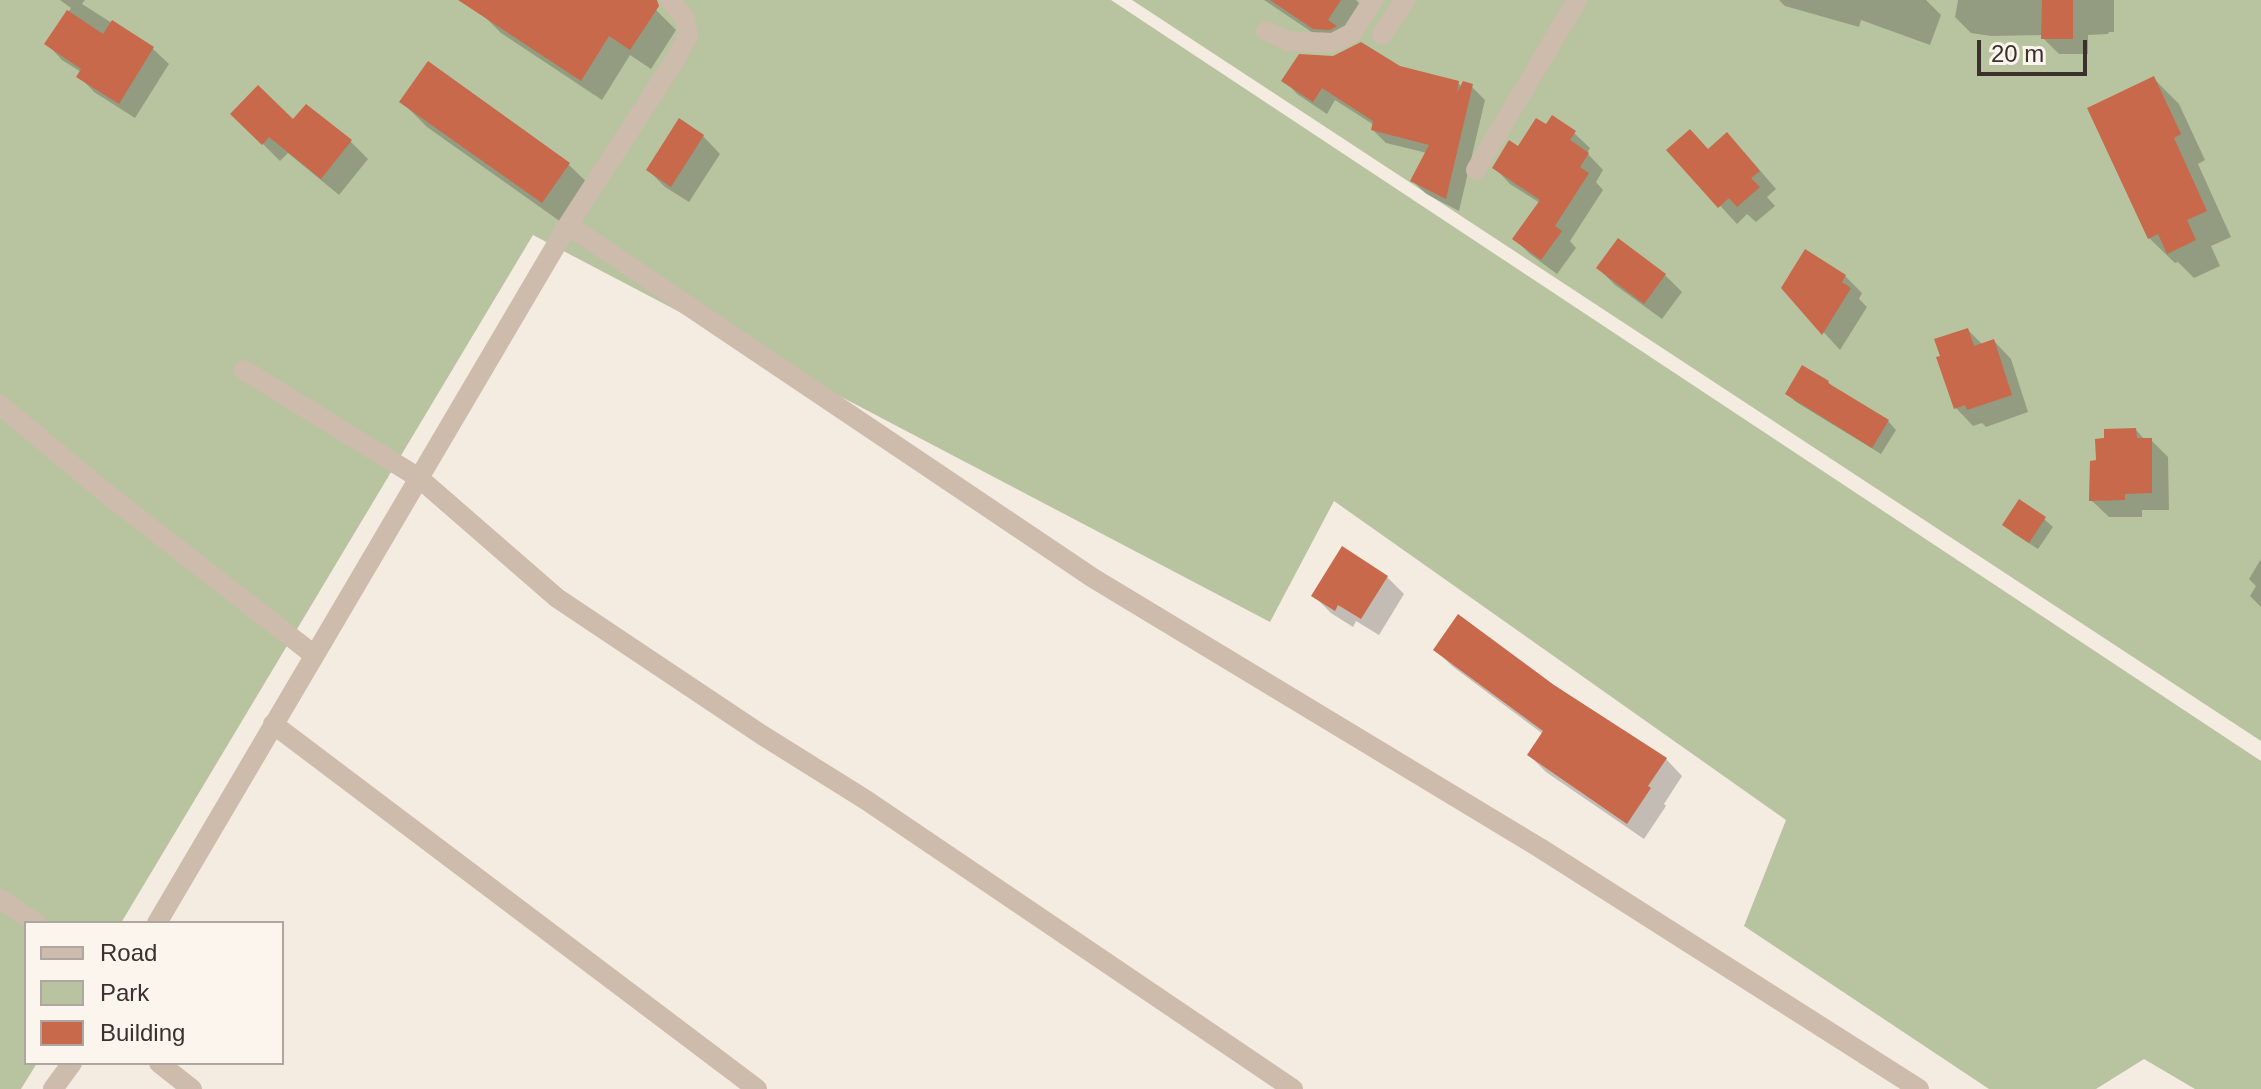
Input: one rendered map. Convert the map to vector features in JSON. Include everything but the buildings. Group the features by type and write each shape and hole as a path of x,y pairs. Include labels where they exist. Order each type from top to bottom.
{"street":[{"path":"158,921 568,225 675,60 688,36 685,18 670,0"},
{"path":"1266,31 1288,41 1333,43 1352,33 1373,0"},
{"path":"1382,35 1405,0"},
{"path":"1476,170 1577,0"},
{"path":"568,225 1093,578 1540,848 1919,1089"},
{"path":"244,370 419,478 557,598 762,735 866,800 1293,1089"},
{"path":"0,405 107,494 314,655"},
{"path":"273,724 757,1089"},
{"path":"0,899 33,921"},
{"path":"53,1089 71,1065"},
{"path":"162,1065 192,1089"}],"green space":[{"path":"0,0 1111,0 2261,761 2261,1089 2195,1089 2144,1059 2096,1089 1989,1089 1744,926 1786,820 1334,501 1270,622 533,235 122,921 24,921 24,1065 36,1065 21,1089 0,1089"},
{"path":"1132,0 2261,0 2261,741"}]}
